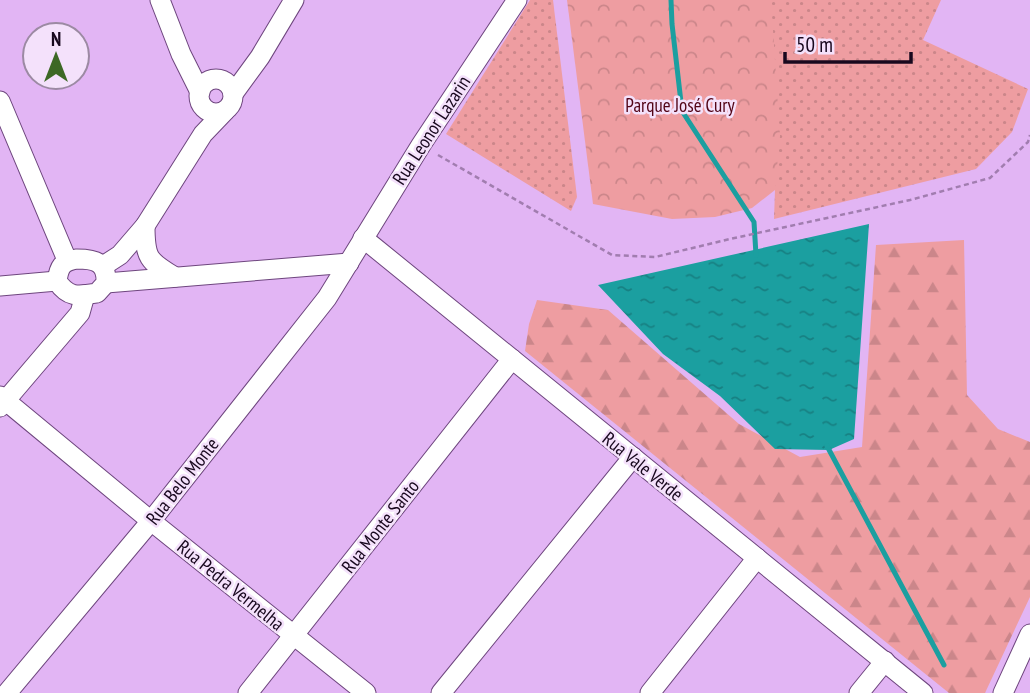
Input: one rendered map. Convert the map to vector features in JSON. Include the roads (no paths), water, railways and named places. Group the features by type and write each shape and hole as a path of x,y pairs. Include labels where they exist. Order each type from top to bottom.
{"street":[{"path":"160,0 181,54 216,94"},
{"path":"105,275 95,261 67,260 58,270 57,281 63,290 72,295 97,293 105,275 145,226 203,134 216,94 260,57 294,0"},
{"name":"Rua Leonor Lazarin","path":"349,262 421,145 517,0"},
{"path":"0,101 67,260"},
{"path":"145,226 148,256 155,265 175,277"},
{"name":"Rua Vale Verde","path":"363,238 923,693"},
{"path":"105,275 175,277 349,262"},
{"name":"Rua Belo Monte","path":"7,693 150,522 327,298 349,262"},
{"path":"0,286 57,281"},
{"path":"2,401 80,313 85,295"},
{"name":"Rua Monte Santo","path":"248,693 512,359"},
{"name":"Rua Pedra Vermelha","path":"2,401 366,693"},
{"path":"441,693 633,457"},
{"path":"650,693 757,558"},
{"path":"1003,693 1030,634"},
{"path":"859,693 885,662"}],"water":[{"path":"869,224 854,439 829,450 775,449 720,396 663,354 598,285"}],"waterway":[{"path":"671,0 682,111 754,222 756,255"},
{"path":"827,446 944,665"}],"park label":[{"name":"Parque José Cury","path":"680,105"}]}
